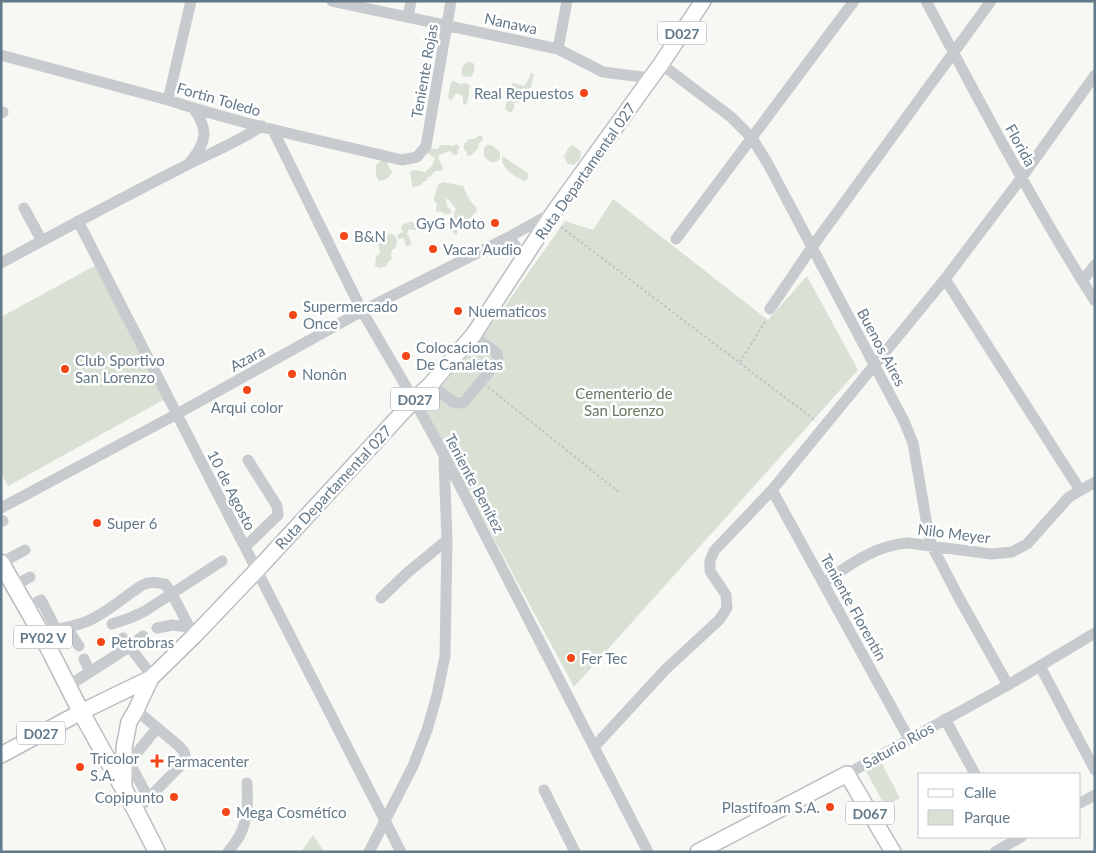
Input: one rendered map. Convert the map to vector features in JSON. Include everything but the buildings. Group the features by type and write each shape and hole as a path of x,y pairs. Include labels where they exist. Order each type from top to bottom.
{"highway":[{"name":"PY02 V","path":"1,563 26,608 55,630 68,686 157,852"}],"main road":[{"name":"Ruta Departamental 027","path":"81,712 151,677 191,631 257,570 431,384 474,334 554,212 661,64 703,1"},
{"path":"124,790 126,766 124,748 129,722 151,677"},
{"name":"D027","path":"1,754 81,712"},
{"name":"Saturio Ríos","path":"698,852 847,774"},
{"name":"D067","path":"847,774 893,852"}],"street":[{"path":"168,100 191,1"},
{"name":"Nanawa","path":"332,1 558,49 604,72 650,78"},
{"path":"408,17 411,1"},
{"name":"Teniente Rojas","path":"426,146 451,1"},
{"path":"558,49 567,1"},
{"path":"676,239 854,1"},
{"name":"Florida","path":"926,1 1022,178 1095,301"},
{"path":"769,314 812,247 991,1"},
{"name":"Fortin Toledo","path":"1,55 268,128 402,160 417,157 426,146"},
{"name":"Buenos Aires","path":"661,64 731,117 752,138 768,164 904,420 912,443 932,546 1008,685"},
{"path":"594,747 666,669 719,620 727,608 726,595 710,571 710,561 714,551 772,490 944,279 1022,178 1095,75"},
{"path":"188,165 198,152 204,128 202,121 193,108"},
{"path":"1,263 188,165 248,135 268,128"},
{"name":"Teniente Benítez","path":"268,128 362,311 444,456 648,852"},
{"path":"24,208 42,241"},
{"name":"Azara","path":"1,508 177,414 362,311 554,212"},
{"name":"10 de Agosto","path":"78,221 401,852"},
{"path":"509,236 524,258"},
{"path":"1082,281 1095,265"},
{"path":"944,279 1080,490"},
{"path":"431,384 453,402 464,402 498,360 497,353 480,341 474,334"},
{"path":"369,852 414,766 437,695 445,656 447,540 444,456"},
{"path":"245,548 278,515 277,506 248,460"},
{"name":"Nilo Meyer","path":"823,583 873,551 894,544 908,543 991,554 1012,552 1027,544 1069,497 1095,482"},
{"name":"Teniente Florentín","path":"772,490 910,739"},
{"path":"381,598 407,573 447,540"},
{"path":"1,563 25,550"},
{"path":"103,612 113,625 137,615 222,560"},
{"path":"14,586 30,577"},
{"path":"55,630 76,626 92,619 146,583 155,582 164,584 172,594 191,631"},
{"path":"157,628 172,625 191,631"},
{"path":"55,630 78,646"},
{"name":"Saturio Ríos","path":"847,774 1008,685 1095,633"},
{"path":"68,686 90,672 126,642 143,636"},
{"path":"126,642 151,677"},
{"path":"84,658 90,672"},
{"path":"1040,666 1095,770"},
{"path":"136,710 179,746 184,752 186,760 136,811"},
{"path":"946,719 974,773"},
{"path":"148,797 138,779 126,766 157,728"},
{"path":"124,790 138,779"},
{"path":"228,852 240,836 245,821 248,804 247,784"},
{"path":"544,790 575,852"},
{"path":"1081,802 1095,795"},
{"path":"995,852 1019,838"}],"path":[{"path":"561,227 824,426"},
{"path":"740,362 769,314"},
{"path":"480,381 620,493"}],"green space":[{"path":"467,62 473,63 475,66 471,77 462,76 462,68"},
{"path":"531,73 534,74 531,87 527,94 523,94 519,102 514,103 511,113 505,109 510,88 513,83 524,86"},
{"path":"451,82 470,85 465,105 460,94 455,94 452,100 448,97"},
{"path":"480,135 483,139 479,146 472,155 467,156 464,144 469,139 474,139"},
{"path":"457,144 460,148 457,150 457,155 450,151 439,155 443,167 442,171 435,171 421,185 412,186 410,172 414,170 425,172 432,166 435,158 427,153 429,148 438,149 440,145 453,146"},
{"path":"487,145 491,145 500,152 500,159 496,162 490,162 484,156 484,148"},
{"path":"573,145 581,152 580,159 574,165 568,164 564,157 568,148"},
{"path":"502,156 528,173 528,178 525,181 509,172 503,164"},
{"path":"381,160 387,162 390,170 392,170 388,178 379,181 376,175 376,165"},
{"path":"443,182 463,186 469,199 477,209 469,219 462,222 460,217 458,218 456,235 451,230 454,224 451,221 456,209 448,199 446,199 447,206 451,210 450,214 440,211 437,213 436,210 437,204 434,199 438,185"},
{"name":"Cementerio de San Lorenzo","path":"613,199 768,320 807,276 858,370 574,687 423,407 480,341 565,221 593,230"},
{"path":"411,222 416,223 416,230 408,230 407,233 412,244 406,246 404,238 398,239 397,235 403,232 401,226"},
{"path":"389,234 396,237 396,248 392,250 392,259 388,262 387,266 379,268 375,266 376,257 380,253 378,243"},
{"name":"Club Sportivo San Lorenzo","path":"96,265 165,399 8,486 1,472 1,317"},
{"path":"881,762 900,798 885,806 866,771"},
{"path":"313,835 324,852 301,852"}],"place":[{"name":"Real Repuestos","path":"584,93"},
{"name":"GyG Moto","path":"495,223"},
{"name":"B&N","path":"344,236"},
{"name":"Vacar Audio","path":"433,249"},
{"name":"Nuematicos","path":"458,311"},
{"name":"Supermercado Once","path":"293,315"},
{"name":"Colocacion De Canaletas","path":"406,356"},
{"name":"Club Sportivo San Lorenzo","path":"65,369"},
{"name":"Nonôn","path":"292,374"},
{"name":"Arqui color","path":"247,390"},
{"name":"Super 6","path":"97,523"},
{"name":"Petrobras","path":"101,642"},
{"name":"Fer Tec","path":"571,658"},
{"name":"Farmacenter","path":"157,761"},
{"name":"Tricolor S.A.","path":"80,767"},
{"name":"Copipunto","path":"174,797"},
{"name":"Plastifoam S.A.","path":"830,807"},
{"name":"Mega Cosmétíco","path":"226,812"}]}
